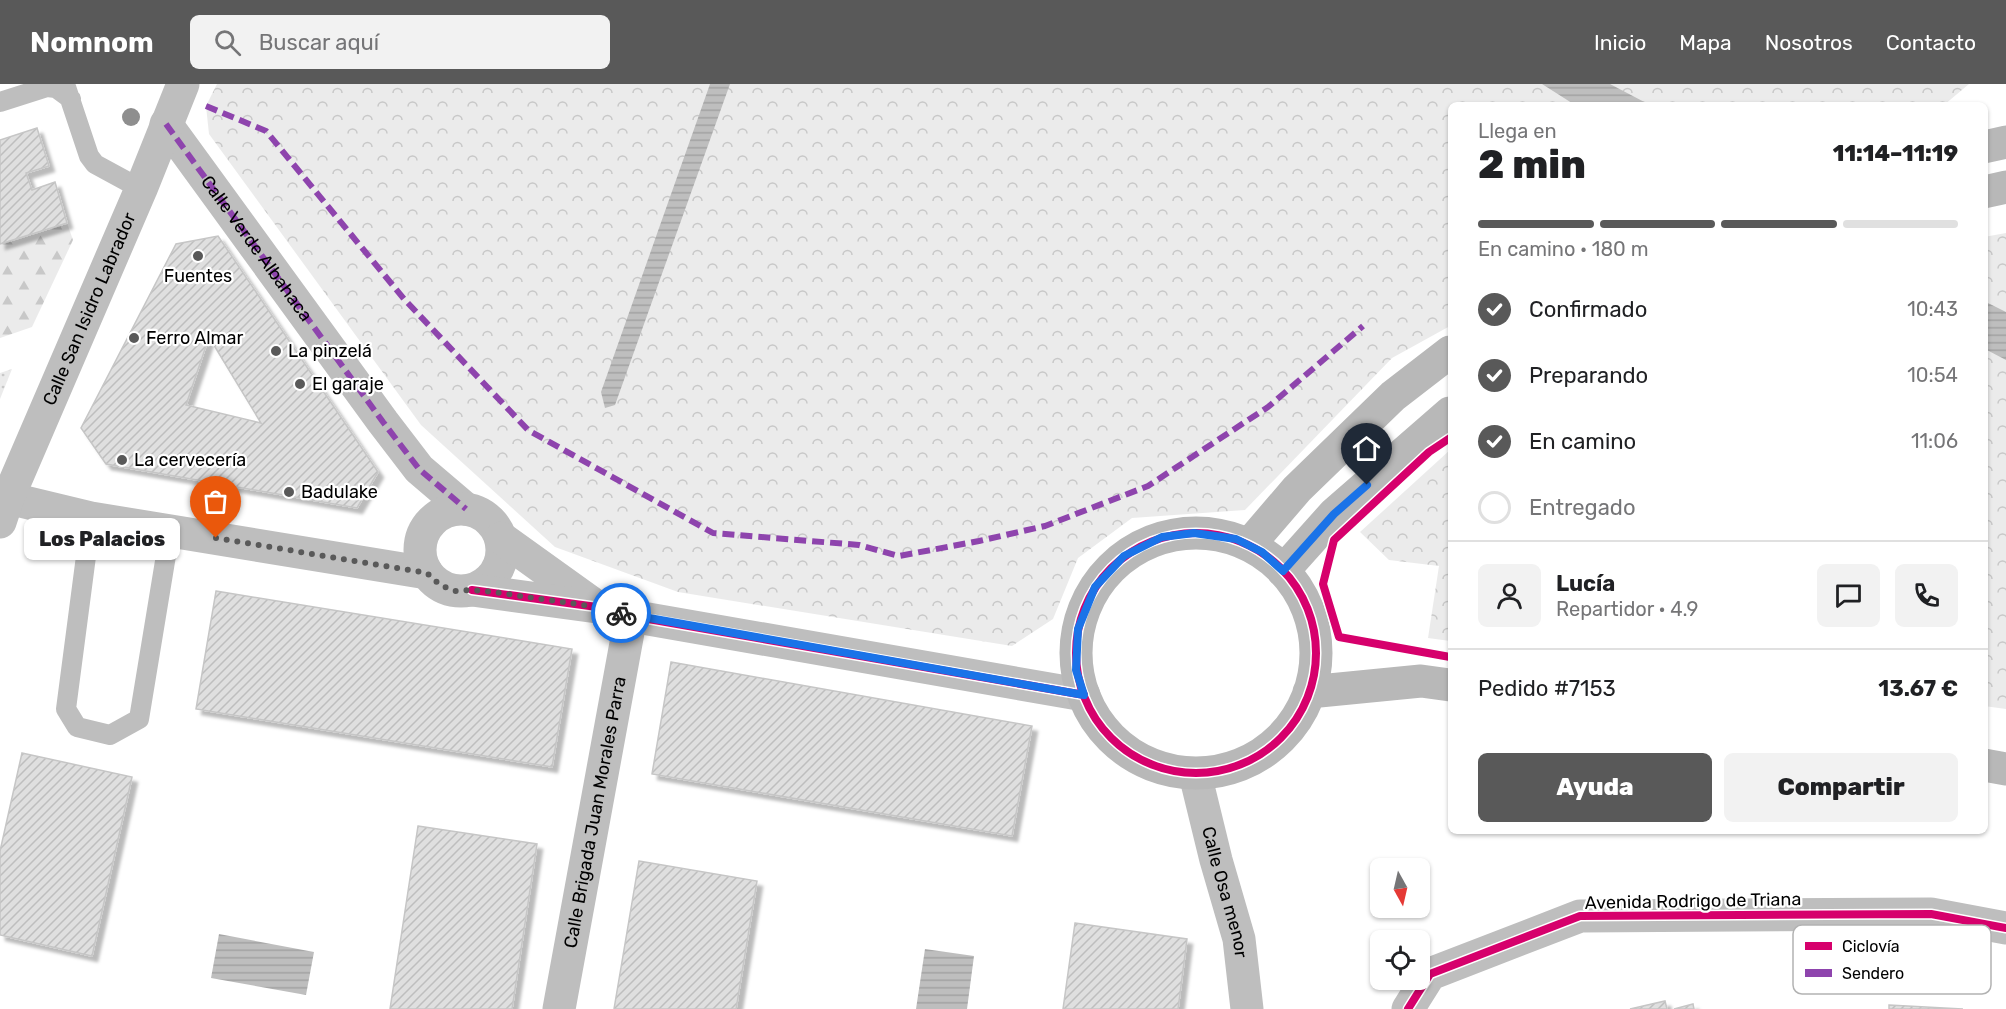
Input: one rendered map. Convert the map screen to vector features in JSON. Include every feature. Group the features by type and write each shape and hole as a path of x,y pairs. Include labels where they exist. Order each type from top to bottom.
{"street":[{"name":"Calle San Isidro Labrador","path":"4,510 141,189 170,97"},
{"name":"Calle Verde Albahaca","path":"170,97 376,412 419,469 466,509"},
{"path":"1988,146 2006,142"},
{"path":"1988,191 2006,187"},
{"path":"1249,545 1297,489 1393,396 1448,354"},
{"path":"1283,571 1334,514 1448,415"},
{"path":"472,590 487,582 498,570 503,554 501,538 494,524 477,512 466,509 447,511 431,521 421,537 420,556 427,573 440,585 455,591 472,590 597,607 631,616 1084,695"},
{"path":"4,510 91,518 427,573"},
{"path":"1194,533 1236,539 1262,552 1283,571 1293,580 1316,635 1315,677 1309,692 1273,747 1236,767 1195,774 1143,762 1114,742 1088,709 1076,670 1078,629 1095,587 1124,556 1162,537 1194,533"},
{"path":"501,538 597,607"},
{"name":"Calle Brigada Juan Morales Parra","path":"558,1009 631,616"},
{"path":"1309,692 1421,681 1448,685"},
{"path":"1988,766 2006,768"},
{"name":"Calle Osa menor","path":"1195,774 1216,860 1239,939 1247,1009"},
{"name":"Avenida Rodrigo de Triana","path":"1408,1009 1431,974 1580,916 1931,914 1990,925"},
{"name":"Avenida Rodrigo de Triana","path":"1991,925 2006,928"}],"lane":[{"path":"0,102 47,87 56,87 68,92 89,156 95,164 141,189"},
{"path":"91,518 66,709 77,728 110,735 139,719 170,531"}],"green space":[{"path":"217,84 1969,84 1948,102 1448,102 1448,327 1392,358 1245,510 1132,518 1078,558 1053,619 1012,646 678,592 555,547 421,425 209,134 206,106"},
{"path":"67,223 73,240 32,327 0,338 0,244"},
{"path":"2006,233 2006,709 1988,707 1988,236"},
{"path":"12,369 0,399 0,373"},
{"path":"1448,452 1448,641 1428,638 1439,566 1389,560 1360,532"}],"shaded area":[{"path":"710,84 730,84 615,405 605,408 601,392"},
{"path":"1542,84 1610,84 1644,102 1570,102"},
{"path":"1988,303 2006,312 2006,360 1988,351"},
{"path":"219,934 314,952 306,995 211,978"},
{"path":"925,949 974,956 967,1009 916,1009"}],"building":[{"path":"37,128 49,166 26,173 32,190 55,182 67,223 0,244 0,140"},
{"path":"218,236 378,472 357,508 106,464 81,428 176,244","holes":["209,337 261,423 186,405"]},
{"path":"216,591 572,649 552,767 196,709"},
{"path":"671,662 1032,726 1012,836 652,774"},
{"path":"22,753 132,777 92,956 0,935 0,851"},
{"path":"418,826 537,844 512,1009 390,1009"},
{"path":"639,861 757,881 736,1009 614,1009"},
{"path":"1075,923 1187,939 1178,1009 1063,1009"},
{"path":"1665,1001 1667,1009 1630,1009"},
{"path":"1693,1004 1694,1009 1674,1009"},
{"path":"1889,1005 1963,1009 1889,1009"}],"marked path":[{"path":"206,106 266,131 404,299 528,430 713,533 859,545 899,556 1045,526 1148,486 1268,407 1363,326"},
{"path":"166,124 419,469 466,509"}],"cycle path":[{"path":"1448,439 1429,452 1334,540 1323,584 1339,637 1448,657"},
{"path":"1196,533 1219,536 1242,543 1281,568 1306,607 1313,630 1316,653 1313,676 1306,699 1281,738 1242,763 1219,770 1196,773 1173,770 1150,763 1111,738 1086,699 1079,676 1076,653 1079,630 1086,607 1111,568 1150,543 1173,536 1196,533"},
{"path":"472,590 597,607 631,616 1084,695"},
{"path":"1408,1009 1430,974 1580,916 1931,914 1990,925"},
{"path":"1991,925 2006,928"}],"way so far":[{"path":"216,538 427,573 440,585 455,591 493,592 597,607 621,613"}],"place":[{"name":"Fuentes","path":"198,256"},
{"name":"Ferro Almar","path":"134,338"},
{"name":"La pinzelá","path":"276,351"},
{"name":"El garaje","path":"300,384"},
{"name":"La cervecería","path":"122,460"},
{"name":"Badulake","path":"289,492"},
{"name":"Los Palacios","path":"216,538"}],"route":[{"path":"621,613 1084,695 1076,670 1078,629 1095,587 1124,556 1162,537 1194,533 1236,539 1262,552 1283,571 1334,514 1367,485"}]}
